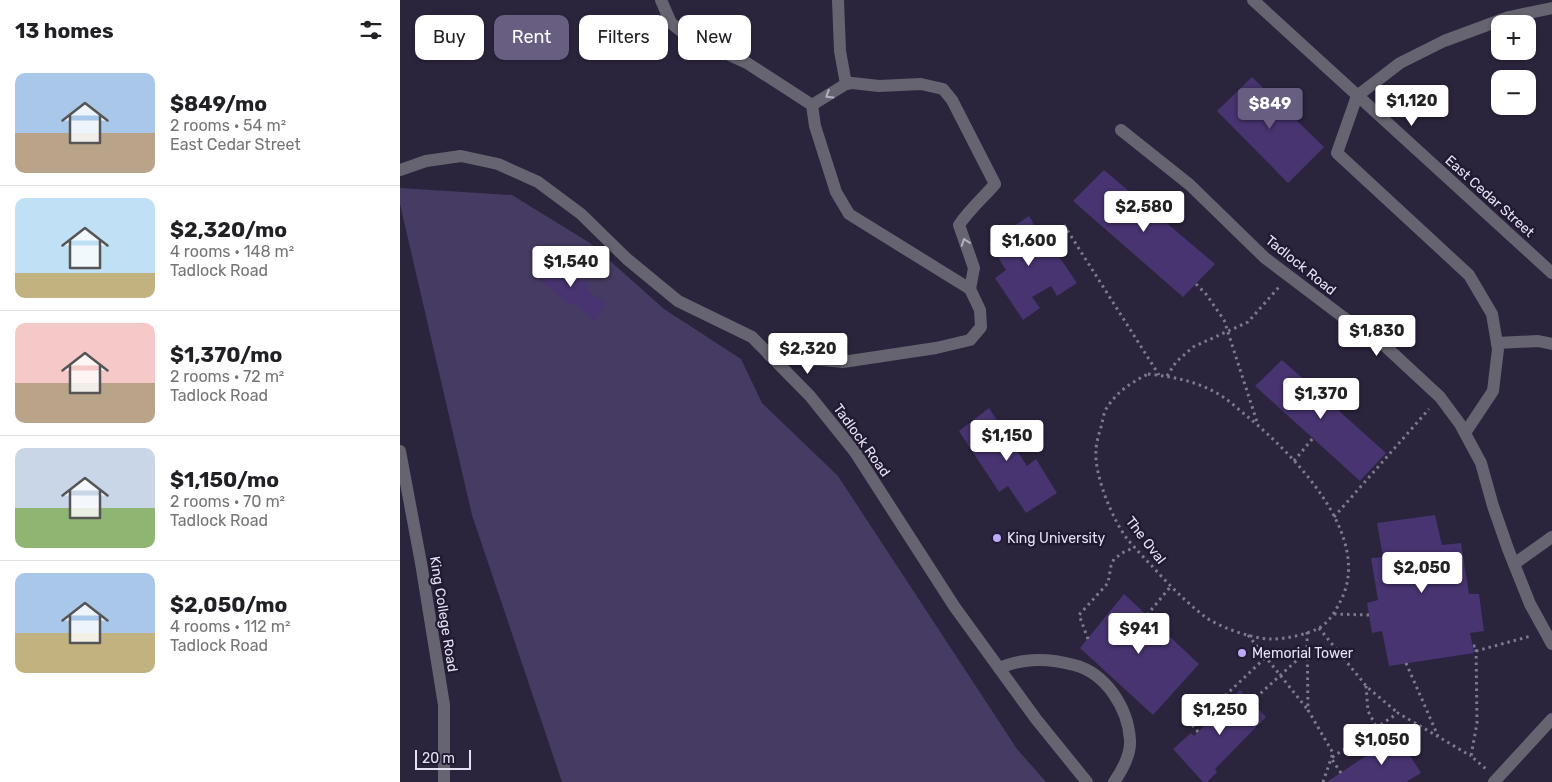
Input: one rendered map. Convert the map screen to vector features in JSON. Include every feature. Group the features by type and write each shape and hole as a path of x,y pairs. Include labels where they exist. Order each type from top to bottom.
{"street":[{"path":"661,0 671,23 686,35 747,62 812,105 815,126 836,192 849,214 970,289 980,310 981,327 970,340 936,348 843,362 769,355"},
{"path":"838,0 840,51 846,84"},
{"name":"East Cedar Street","path":"1252,0 1552,273"},
{"path":"1465,433 1492,391 1498,349 1492,314 1469,275 1337,152 1357,96 1400,64 1444,41 1509,17 1552,8"},
{"path":"812,105 846,84 852,83 879,86 921,84 943,89 952,100 995,184 959,225 974,268 970,289"},
{"name":"Tadlock Road","path":"1121,130 1190,185 1266,258 1343,317 1385,346 1440,397 1460,424 1481,463 1493,506 1514,564 1530,604 1552,644"},
{"name":"Tadlock Road","path":"400,170 426,161 461,156 498,164 538,182 581,214 627,259 678,301 752,337 810,396 855,452 954,606 1036,719 1087,782"},
{"path":"1497,343 1538,341 1552,344"},
{"name":"King College Road","path":"400,451 421,563 444,705 444,782"},
{"path":"1514,564 1552,537"},
{"path":"999,668 1025,661 1053,661 1075,665 1098,676 1115,695 1125,718 1131,741 1124,768 1114,782"},
{"path":"1492,777 1552,719"}],"path":[{"path":"1064,225 1159,375"},
{"path":"1166,376 1176,362 1193,347 1248,322 1289,276"},
{"path":"1196,284 1206,294 1224,320 1258,425"},
{"name":"The Oval","path":"1148,374 1159,375 1195,383 1220,395 1283,447 1331,510 1345,543 1349,571 1345,594 1334,614 1318,628 1297,636 1270,639 1248,635 1227,628 1205,617 1171,586 1128,539 1108,504 1100,480 1096,452 1106,408 1117,394 1132,382 1148,374"},
{"path":"1334,517 1440,397"},
{"path":"1294,461 1313,438"},
{"path":"1088,639 1079,615 1108,583 1114,559 1124,552 1135,548"},
{"path":"1147,616 1171,586"},
{"path":"1334,614 1369,615"},
{"path":"1318,628 1366,685 1398,713 1471,756 1492,777"},
{"path":"1476,651 1524,639 1545,631"},
{"path":"1307,632 1308,710"},
{"path":"1248,635 1308,710 1333,753 1323,782"},
{"path":"1471,756 1476,723 1476,646 1473,646"},
{"path":"1251,702 1307,651"},
{"path":"1198,732 1193,726 1266,658"},
{"path":"1406,663 1438,737"},
{"path":"1366,685 1368,711 1385,743"},
{"path":"1331,758 1398,713"},
{"path":"1331,758 1341,773"}],"shaded area":[{"path":"400,188 512,195 590,243 664,309 741,359 762,403 838,476 1017,749 1046,782 562,782 472,515 400,204"}],"building":[{"path":"1252,77 1324,147 1288,183 1217,111"},
{"path":"1104,170 1215,264 1183,297 1073,201"},
{"path":"1029,216 1046,245 1050,243 1077,283 1057,296 1051,286 1032,297 1040,308 1023,320 995,278 1006,270 989,243"},
{"path":"554,257 589,285 586,289 606,304 595,321 574,303 571,306 538,278"},
{"path":"1282,360 1386,453 1360,481 1255,386"},
{"path":"989,408 1027,466 1036,459 1057,493 1026,513 1008,486 999,492 959,431"},
{"path":"1435,515 1442,545 1461,543 1469,594 1479,594 1484,631 1470,633 1474,653 1389,666 1382,631 1372,633 1367,603 1378,600 1371,558 1383,557 1377,523"},
{"path":"1124,594 1199,664 1153,715 1080,648"},
{"path":"1240,690 1266,717 1215,769 1217,772 1207,782 1203,782 1173,749 1191,733 1194,736"},
{"path":"1397,735 1421,773 1406,782 1327,782"}],"place":[{"name":"King University","path":"997,538"},
{"name":"Memorial Tower","path":"1242,653"}]}
